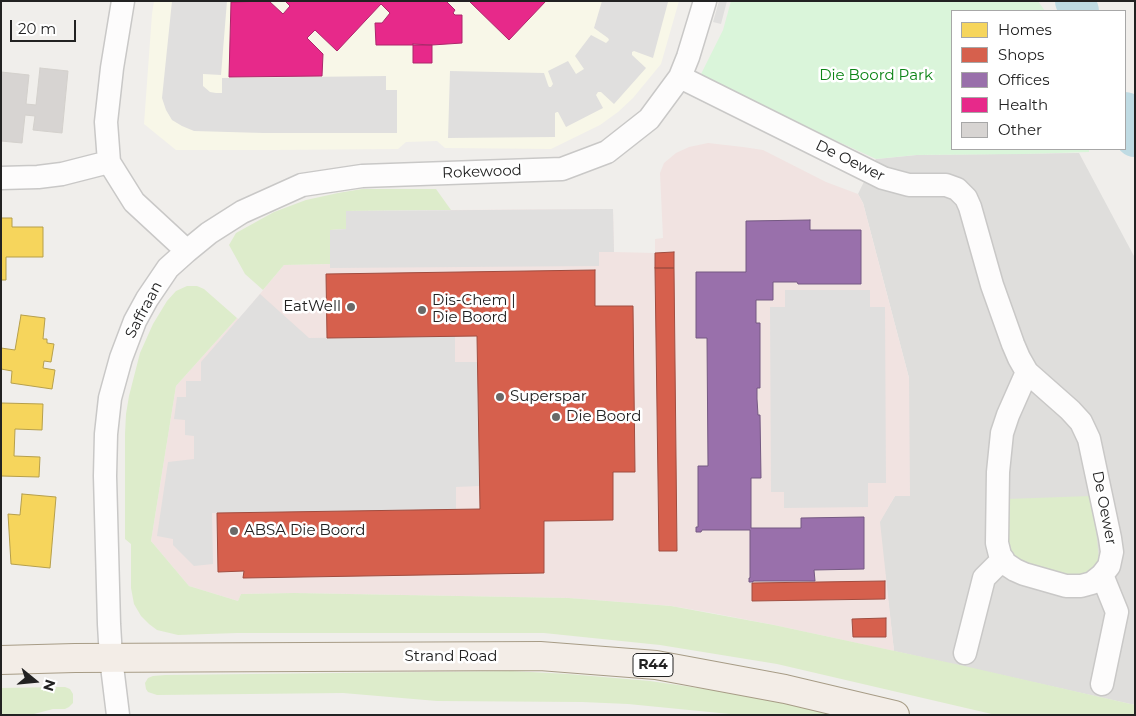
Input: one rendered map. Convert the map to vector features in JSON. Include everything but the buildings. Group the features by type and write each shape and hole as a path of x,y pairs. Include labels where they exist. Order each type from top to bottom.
{"main road":[{"name":"Strand Road","path":"1,660 549,657 656,665 784,689 894,715"}],"street":[{"path":"123,1 112,68 106,122 109,162 134,202 187,251"},
{"name":"Rokewood","path":"187,251 209,233 242,212 302,186 362,176 562,169 608,152 649,118 680,77 705,1"},
{"name":"De Oewer","path":"680,77 883,178 909,184 946,185 957,189 966,198 992,285 1013,344 1027,372 1070,410 1081,422 1089,439 1112,552 1109,566 1102,575"},
{"path":"1,178 62,174 109,162"},
{"name":"Saffraan","path":"118,715 109,624 105,476 106,434 110,398 121,358 135,321 168,268 187,251"},
{"path":"1027,372 1002,433 998,472 997,542 1000,555 1006,564 1015,570 1066,586 1081,586 1092,583 1102,575 1117,612 1102,684"},
{"path":"965,653 984,578 1003,559"}],"shaded area":[{"path":"154,1 679,1 661,64 633,98 600,125 551,149 445,148 437,141 406,142 398,149 176,150 144,124"},
{"path":"172,1 227,1 221,75 203,74 203,86 210,92 222,93 222,78 386,76 386,90 397,90 397,133 194,131 182,126 172,120 162,98"},
{"path":"602,1 668,2 653,58 634,51 632,52 632,55 646,68 614,104 601,92 598,92 596,95 603,108 566,127 558,112 555,113 555,137 448,138 450,71 544,73 549,87 551,87 553,84 548,71 568,61 576,74 584,69 575,56 591,35 606,43 609,40 594,28"},
{"path":"719,1 727,1 721,24 713,22"},
{"path":"708,143 763,150 826,182 858,194 863,203 909,378 910,496 895,496 880,522 894,651 774,625 671,606 569,598 294,593 241,594 238,601 189,586 151,541 176,386 237,318 239,319 284,265 330,264 451,210 613,209 614,252 655,253 655,239 663,238 660,173 664,163 676,153 689,147"},
{"path":"1079,153 1135,258 1135,705 894,651 879,522 895,496 909,496 909,378 863,203 858,194 874,161 876,159 916,155"},
{"path":"613,209 614,252 599,252 599,266 330,268 330,230 346,229 346,211"},
{"path":"785,290 870,290 870,307 885,307 886,483 868,483 868,507 784,508 784,492 771,492 770,307 785,307"},
{"path":"260,294 309,338 455,336 455,362 478,362 479,486 456,487 456,510 212,513 213,564 194,566 173,545 173,539 157,536 168,462 194,459 194,436 185,435 185,420 174,419 177,397 186,397 186,381 201,381 201,362"}],"green space":[{"name":"Die Boord Park","path":"731,1 1038,1 1044,10 951,10 951,150 1089,150 1089,152 916,155 876,159 699,78 723,30"},
{"path":"362,189 436,189 451,210 347,211 346,229 330,230 330,264 284,265 263,290 245,274 229,245 236,233 274,212 306,200"},
{"path":"187,286 197,286 204,289 237,318 176,386 151,541 189,586 238,601 241,594 294,593 569,598 671,606 774,625 1135,705 1135,715 996,715 777,664 660,645 544,633 237,633 178,635 157,630 141,616 134,604 131,588 131,544 125,539 126,414 140,353 153,324 167,301 176,291"},
{"path":"1090,496 1099,559 1098,563 1081,577 1077,578 1015,563 1008,556 1007,499"},
{"path":"512,671 650,681 747,695 836,715 740,715 628,704 437,701 343,693 157,695 148,692 145,683 148,678 153,676 165,675"},
{"path":"65,687 70,689 73,694 73,703 65,709 53,709 34,714 1,714 1,688"}],"waterway":[{"path":"1075,1 1079,10"},
{"path":"1126,114 1135,137"}],"place":[{"name":"EatWell","path":"351,307"},
{"name":"Dis-Chem | Die Boord","path":"422,310"},
{"name":"Superspar","path":"500,397"},
{"name":"Die Boord","path":"556,417"},
{"name":"ABSA Die Boord","path":"234,531"}]}
